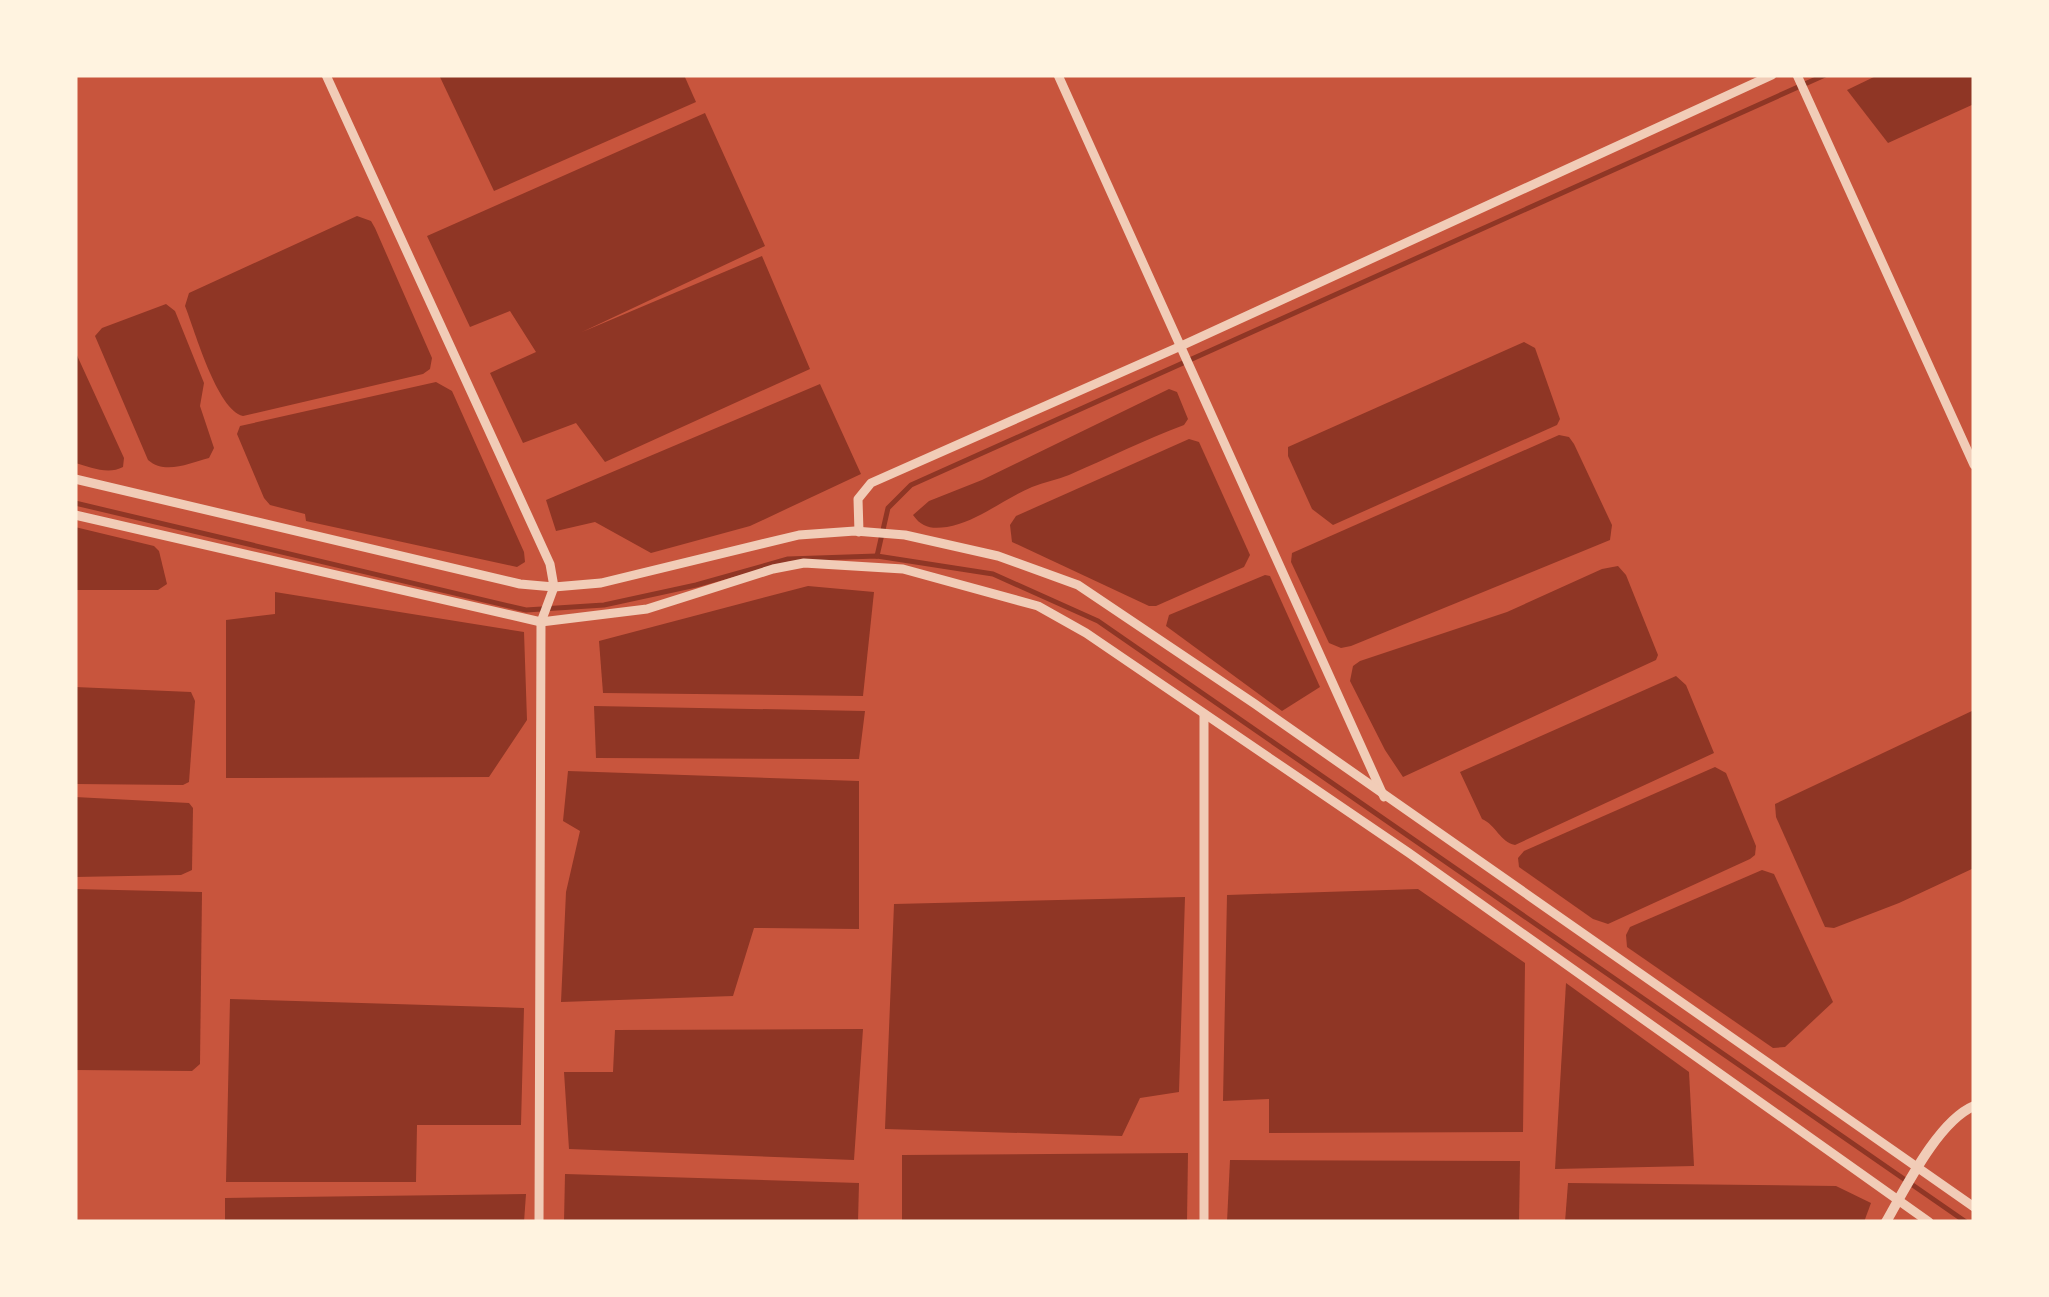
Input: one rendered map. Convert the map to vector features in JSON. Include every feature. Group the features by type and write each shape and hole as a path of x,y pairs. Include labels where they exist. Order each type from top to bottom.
{"street":[{"path":"326,75 550,564 554,587 541,622 539,1222"},
{"path":"1058,75 1384,797"},
{"path":"860,532 858,499 871,483 1181,346 1772,75"},
{"path":"1797,75 1974,465"},
{"path":"75,479 520,584 601,584 799,535 860,532 905,535 998,556 1078,585 1919,1166 1974,1208"},
{"path":"75,515 541,622 646,608 773,569 804,564 902,569 1038,606 1086,633 1409,853 1930,1222"},
{"path":"1204,716 1204,1222"},
{"path":"1886,1222 1919,1166 1964,1110 1974,1106"}],"shaded area":[{"path":"439,75 684,75 696,102 494,191"},
{"path":"1878,75 1974,75 1974,104 1888,143 1847,90"},
{"path":"705,113 765,246 582,332 762,256 810,369 605,462 576,423 523,443 490,373 536,352 510,311 470,327 427,236"},
{"path":"357,216 371,221 375,228 432,358 430,369 423,374 243,416 233,411 201,350 185,306 189,293"},
{"path":"166,304 175,311 204,383 200,406 214,448 209,458 162,467 148,460 95,336 102,328"},
{"path":"1524,342 1535,348 1560,419 1557,425 1333,525 1312,509 1288,456 1288,447"},
{"path":"75,351 124,458 123,467 99,470 75,463"},
{"path":"436,382 452,391 524,552 525,562 517,567 306,521 305,514 270,505 264,498 237,434 240,426"},
{"path":"820,384 861,474 750,526 651,553 595,522 556,531 546,500"},
{"path":"1169,389 1177,392 1188,419 1184,425 1032,487 958,524 928,527 913,515 929,501 982,480"},
{"path":"1559,435 1569,437 1574,444 1612,525 1610,540 1351,646 1341,648 1329,643 1291,562 1292,553"},
{"path":"1189,439 1199,442 1250,555 1244,567 1149,606 1012,542 1010,525 1016,516"},
{"path":"75,527 154,546 159,551 167,584 158,590 75,590"},
{"path":"1618,566 1626,575 1658,655 1656,660 1403,777 1350,681 1353,666 1507,612 1602,569"},
{"path":"1270,576 1320,687 1282,711 1166,626 1169,615"},
{"path":"808,586 874,592 863,696 603,693 599,641"},
{"path":"275,592 524,632 527,720 489,777 226,778 226,620 275,614"},
{"path":"1676,676 1686,685 1714,753 1515,845 1505,841 1482,819 1460,772"},
{"path":"75,687 191,692 195,701 189,782 75,784"},
{"path":"594,706 865,711 859,759 596,758"},
{"path":"1974,710 1974,868 1899,903 1834,928 1825,927 1776,817 1775,804"},
{"path":"1715,767 1726,773 1756,846 1750,859 1608,924 1593,919 1519,867 1518,858 1524,851"},
{"path":"568,771 859,781 859,929 754,928 733,996 561,1002 566,892 580,831 563,821"},
{"path":"75,797 189,803 193,808 192,870 181,875 75,877"},
{"path":"1762,870 1774,874 1833,1002 1785,1047 1773,1048 1627,947 1630,927"},
{"path":"75,889 202,892 200,1064 192,1071 75,1070"},
{"path":"1418,889 1525,963 1523,1132 1269,1133 1269,1099 1223,1101 1227,895"},
{"path":"1185,897 1179,1092 1140,1098 1122,1136 885,1129 894,904"},
{"path":"1566,983 1689,1072 1694,1166 1555,1169"},
{"path":"230,999 524,1008 521,1125 417,1125 416,1182 226,1182"},
{"path":"863,1029 854,1160 569,1149 564,1072 613,1072 615,1030"},
{"path":"1188,1153 1187,1222 902,1222 902,1155"},
{"path":"1230,1160 1520,1161 1519,1222 1227,1222"},
{"path":"565,1174 859,1183 858,1222 564,1222"},
{"path":"1568,1183 1836,1186 1871,1203 1864,1222 1565,1222"},
{"path":"526,1194 524,1222 225,1222 225,1198"}],"waterway":[{"path":"877,556 888,508 911,485 1825,75"},
{"path":"75,503 526,610 604,605 788,559 877,556 993,574 1098,621 1966,1222"}]}
